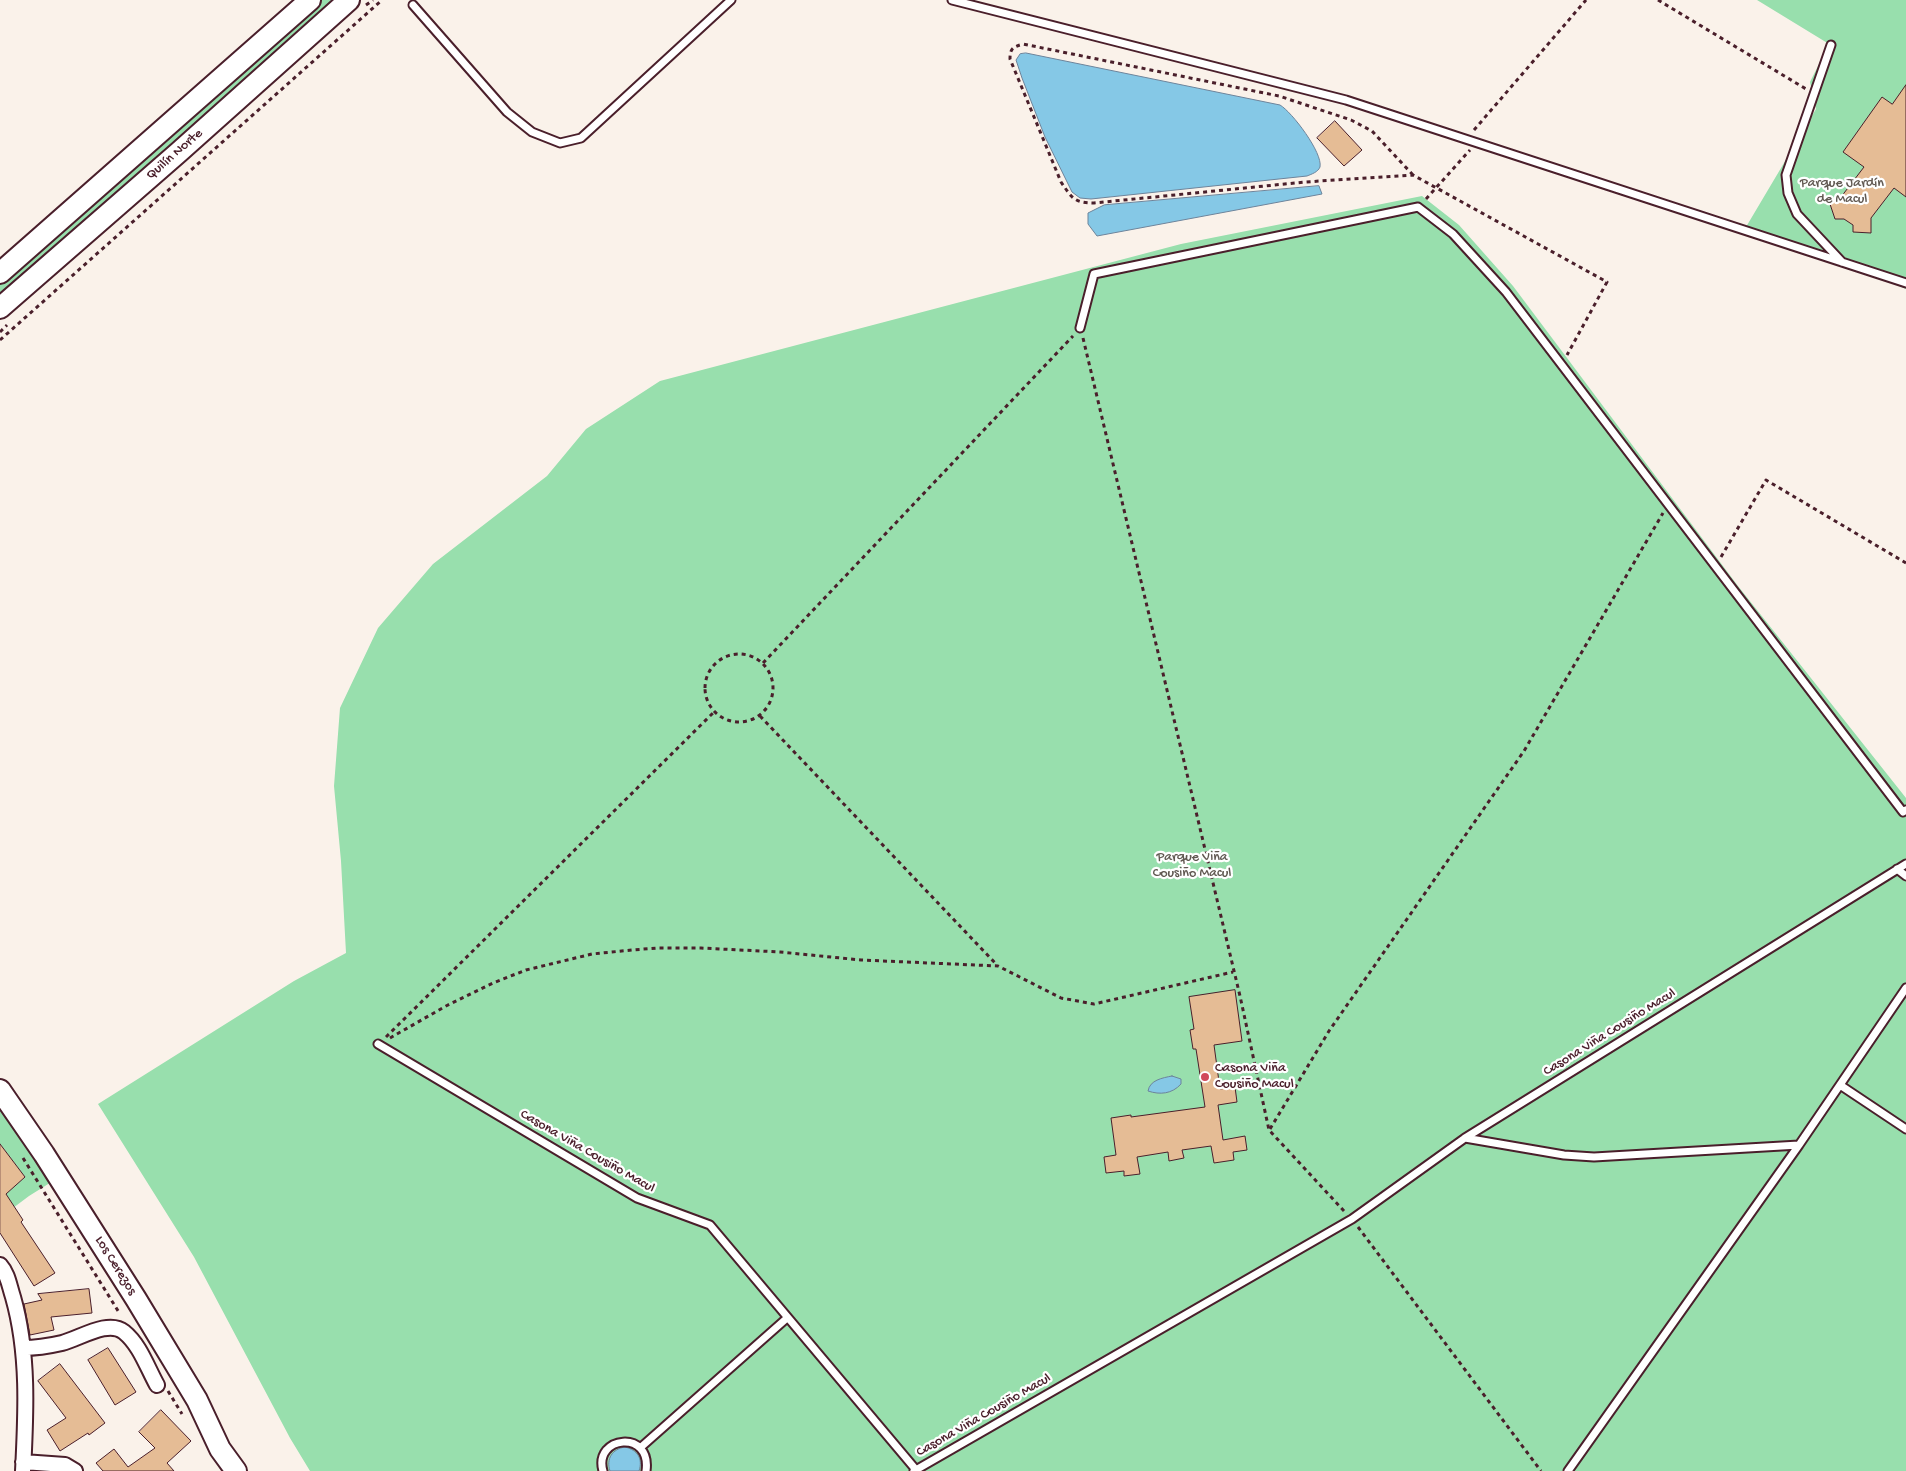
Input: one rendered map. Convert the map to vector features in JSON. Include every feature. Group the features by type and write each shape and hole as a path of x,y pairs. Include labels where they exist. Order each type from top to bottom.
{"street":[{"name":"Quilín Norte","path":"0,272 310,0"},
{"name":"Quilín Norte","path":"0,308 349,0"},
{"name":"Los Cerezos","path":"0,1090 44,1154 136,1299 197,1400 220,1448 236,1471"},
{"path":"0,1265 5,1271 18,1316 23,1348 25,1432 23,1467 65,1465 75,1471"},
{"path":"23,1348 63,1342 99,1329 119,1329 128,1336 160,1384"},
{"name":"Los Cerezos","path":"220,1448 224,1471"}],"lane":[{"path":"413,5 507,112 532,132 560,143 581,138 731,0"},
{"path":"952,0 1346,100 1906,283"},
{"path":"1831,45 1786,175 1788,193 1798,214 1842,263"},
{"path":"1080,328 1094,274 1418,207 1453,234 1506,292 1902,812 1906,810"},
{"name":"Casona Viña Cousiño Macul","path":"378,1044 636,1198 710,1225 916,1471 1352,1219 1465,1138 1906,864"},
{"path":"1897,869 1906,876"},
{"path":"1568,1471 1799,1145 1906,988"},
{"path":"1840,1085 1906,1129"},
{"path":"1465,1138 1564,1155 1594,1157 1799,1145"},
{"path":"640,1448 787,1318"},
{"path":"603,1471 602,1460 604,1453 615,1443 630,1442 640,1448 645,1456 646,1471"}],"path":[{"path":"0,340 382,0"},
{"path":"1418,207 1477,143 1474,130 1586,0"},
{"path":"1658,0 1814,94"},
{"path":"1413,175 1305,182 1082,203 1072,198 1061,182 1010,59 1010,51 1013,47 1023,44 1279,96 1352,120 1372,131 1413,175 1607,282 1562,364"},
{"path":"763,663 1080,328"},
{"path":"1080,328 1269,1130 1352,1219 1541,1471"},
{"path":"1716,566 1766,480 1906,564"},
{"path":"1269,1130 1330,1032 1524,751 1668,504"},
{"path":"742,653 753,656 763,663 770,673 773,684 772,696 768,707 760,716 741,723 722,719 707,703 704,691 705,679 710,668 719,659 730,654 742,653"},
{"path":"378,1044 714,712"},
{"path":"760,716 998,966 1061,998 1094,1004 1233,972"},
{"path":"378,1044 446,1006 493,983 526,970 592,954 658,948 700,948 780,952 861,960 998,966"},
{"path":"18,1150 121,1316"},
{"path":"160,1384 184,1417"}],"green space":[{"path":"320,0 338,0 0,301 0,283"},
{"name":"Parque Jardín de Macul","path":"1757,0 1906,0 1906,289 1831,256 1746,227 1816,109 1810,82 1829,44"},
{"name":"Parque Viña Cousiño Macul","path":"1422,196 1459,225 1513,286 1738,586 1906,798 1906,1471 310,1471 290,1438 194,1257 98,1104 294,981 346,953 341,861 334,786 340,708 378,628 433,564 547,476 586,429 660,381 1181,244"},
{"path":"0,1099 53,1181 9,1211 0,1198 25,1177 0,1144"}],"water":[{"path":"1026,53 1280,105 1306,133 1317,152 1320,167 1316,172 1307,176 1091,199 1080,198 1072,192 1045,137 1022,78 1016,60 1020,54"},
{"path":"1319,186 1322,194 1097,236 1088,224 1088,213 1104,205"},
{"path":"1172,1076 1181,1079 1181,1084 1174,1090 1161,1093 1148,1091 1154,1082"},
{"path":"625,1447 633,1450 640,1459 639,1471 610,1471 609,1462 611,1455 620,1448"}],"building":[{"path":"1906,85 1906,197 1894,188 1871,218 1871,233 1853,232 1853,225 1844,219 1835,219 1829,201 1841,197 1864,167 1843,152 1882,97 1892,104"},
{"path":"1335,121 1362,150 1344,166 1317,138"},
{"name":"Casona Viña Cousiño Macul","path":"1235,990 1242,1041 1214,1045 1220,1089 1235,1087 1237,1102 1218,1105 1223,1140 1245,1136 1247,1150 1233,1152 1234,1160 1214,1163 1211,1146 1182,1150 1184,1158 1169,1161 1168,1152 1137,1157 1140,1174 1124,1176 1124,1171 1106,1173 1104,1157 1116,1155 1111,1118 1205,1107 1196,1049 1193,1049 1190,1030 1194,1029 1189,997"},
{"path":"0,1144 25,1177 6,1194 23,1220 21,1222 55,1273 34,1286 0,1233"},
{"path":"89,1289 92,1313 51,1317 54,1330 30,1335 24,1304 42,1300 38,1294"},
{"path":"108,1348 136,1392 115,1405 88,1360"},
{"path":"60,1364 105,1423 89,1435 88,1433 60,1451 47,1430 66,1418 38,1381"},
{"path":"161,1410 191,1441 167,1463 174,1471 103,1471 96,1463 114,1449 128,1467 155,1448 139,1432"}],"place":[{"name":"Casona Viña Cousiño Macul","path":"1205,1077"}]}
